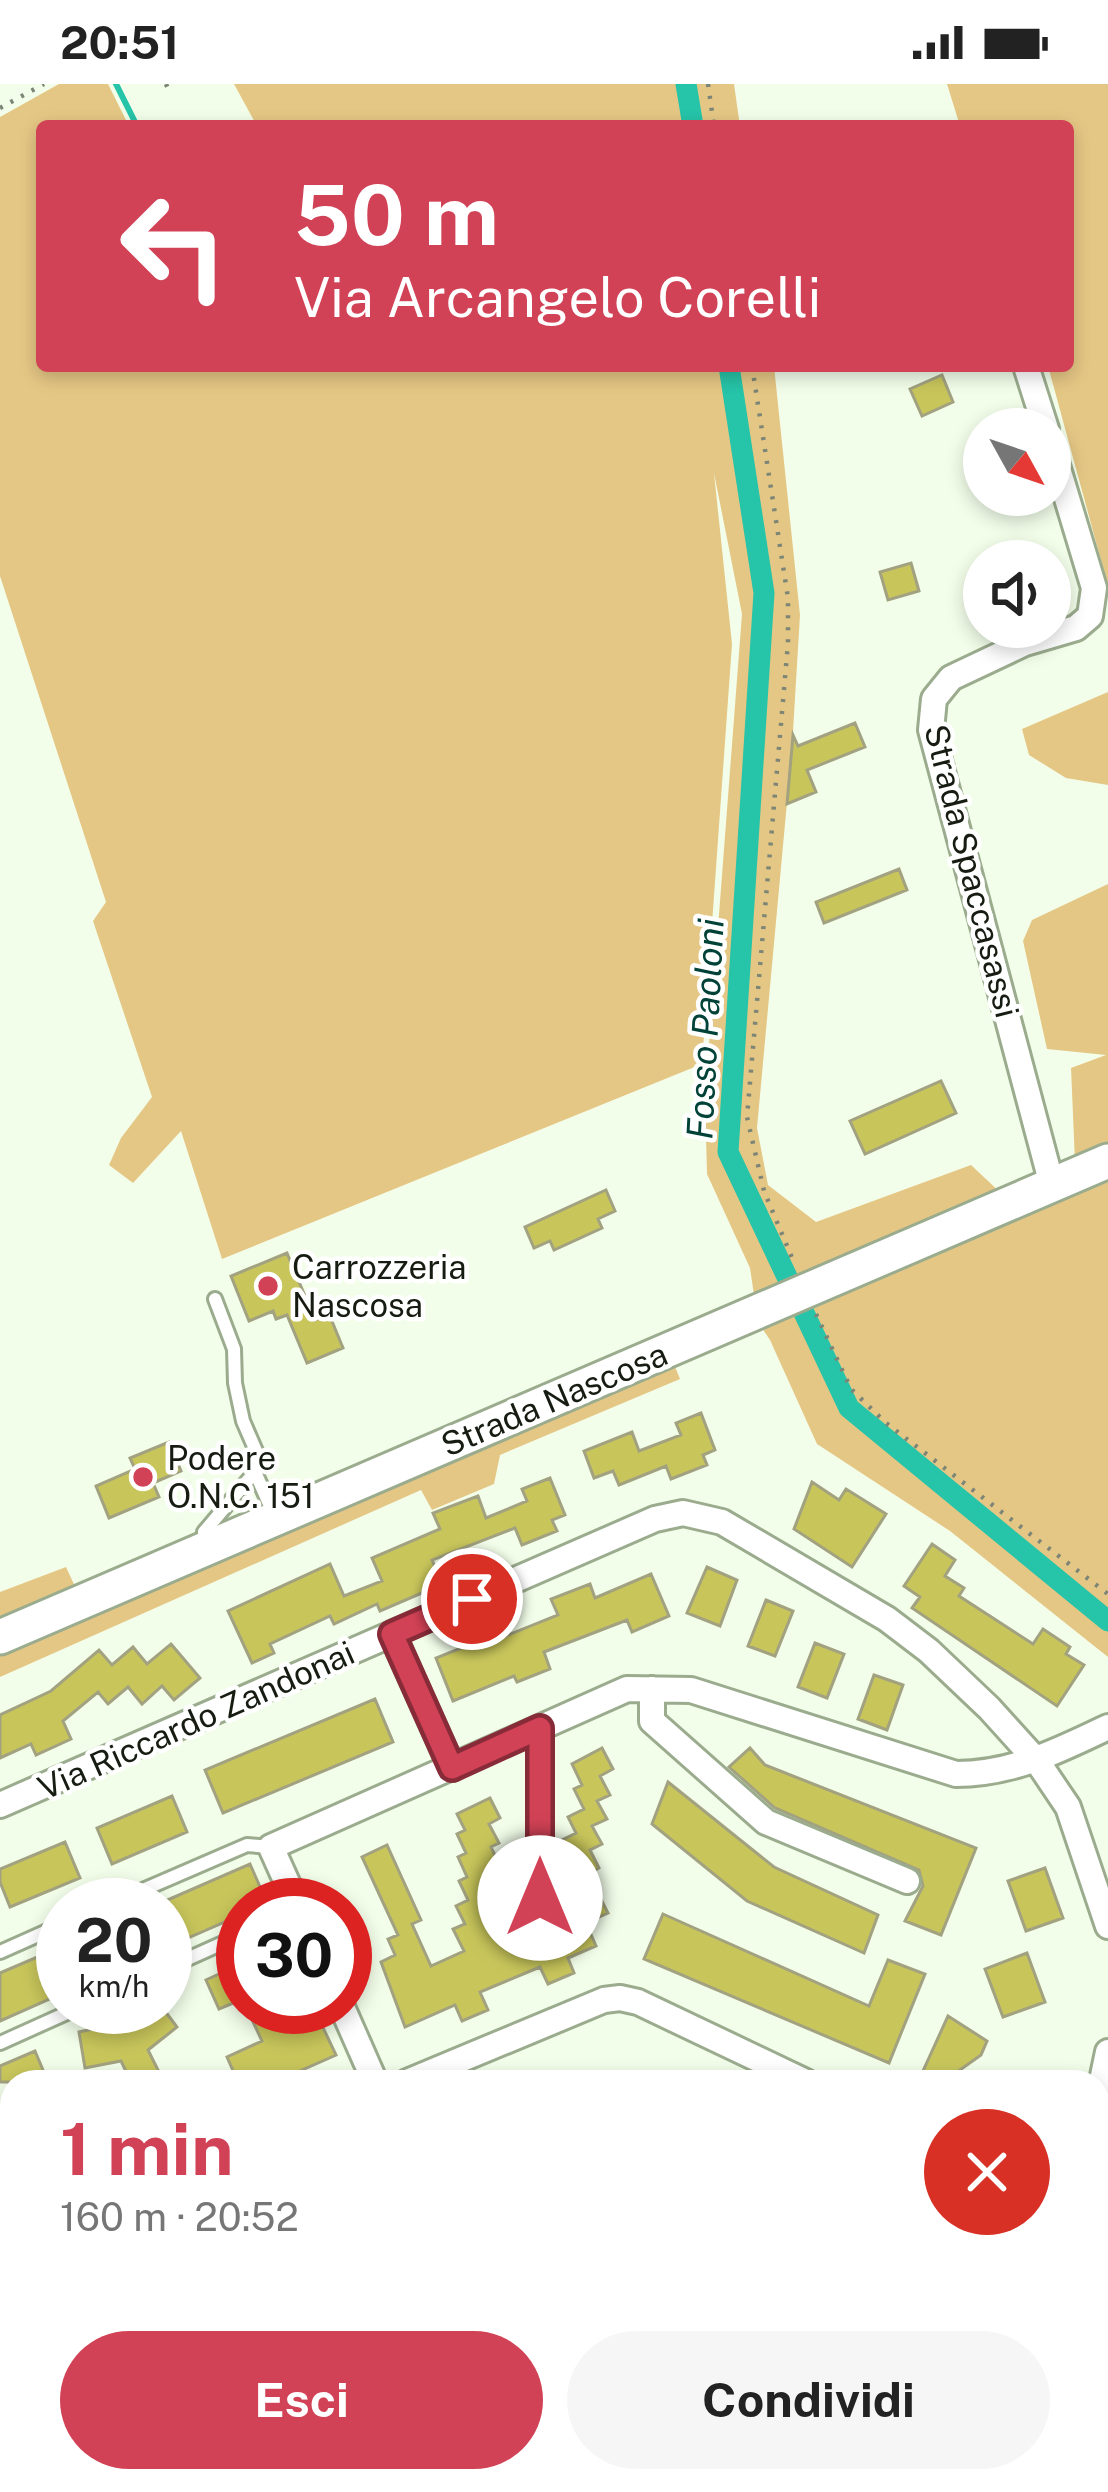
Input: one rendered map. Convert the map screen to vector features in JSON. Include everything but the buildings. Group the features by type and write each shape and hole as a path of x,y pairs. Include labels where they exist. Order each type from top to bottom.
{"street":[{"path":"1029,372 1040,408"},
{"name":"Strada Spaccasassi","path":"1052,1185 931,730 934,699 951,678 1025,643 1076,628 1090,616 1094,602 1091,576 1071,511"},
{"name":"Strada Nascosa","path":"0,1637 1108,1161"},
{"name":"Via Riccardo Zandonai","path":"0,1805 655,1520 683,1513 722,1522 887,1619 989,1708 1036,1761 1068,1807 1108,1926"},
{"path":"392,1634 452,1768"},
{"path":"285,1878 272,1847 627,1689 691,1690 956,1774 989,1774 1036,1761 1108,1727"},
{"path":"652,1689 652,1721 766,1822 907,1881"},
{"path":"540,1728 540,1898"},
{"path":"443,2070 604,2000 620,1998 638,2002 781,2070"},
{"path":"354,2034 370,2070"}],"lane":[{"path":"215,1299 234,1349 235,1382 243,1421 256,1451 255,1472 275,1519"},
{"path":"211,1546 205,1532 255,1472"},
{"path":"171,1878 247,1845 272,1847"},
{"path":"0,1952 36,1936"},
{"path":"0,2043 36,2027"}],"path":[{"path":"0,108 44,84"},
{"path":"708,84 713,120"},
{"path":"753,372 788,598 747,1117 764,1191 799,1294 851,1389 874,1412 1108,1594"}],"shaded area":[{"path":"59,84 108,84 126,120 36,120 36,372 775,372 800,615 757,1128 768,1185 816,1222 971,1165 1020,1211 1076,1186 1071,1068 1106,1055 1047,1049 1023,941 1032,920 1108,884 1108,1657 950,1531 817,1444 758,1322 750,1268 707,1174 705,1097 742,614 714,473 732,644 702,1064 222,1259 181,1131 133,1183 109,1165 121,1138 152,1097 93,921 106,902 0,576 0,117"},
{"path":"234,84 734,84 739,120 254,120"},
{"path":"947,84 1108,84 1108,586 1071,450 1071,408 1059,408 1050,372 1074,372 1074,120 958,120"},
{"path":"1108,692 1108,785 1066,778 1029,755 1022,729"},
{"path":"670,1354 680,1379 500,1455 494,1484 432,1510 421,1490 0,1677 0,1592 66,1567 84,1606"}],"waterway":[{"path":"116,84 134,120"},
{"name":"Fosso Paoloni","path":"686,84 692,120"},
{"name":"Fosso Paoloni","path":"730,372 764,593 728,1152 849,1408 1108,1621"}],"place":[{"name":"Carrozzeria Nascosa","path":"268,1286"},
{"name":"Podere O.N.C. 151","path":"143,1477"}],"route":[{"path":"472,1599 392,1634 452,1768 540,1728 540,1898"}]}
